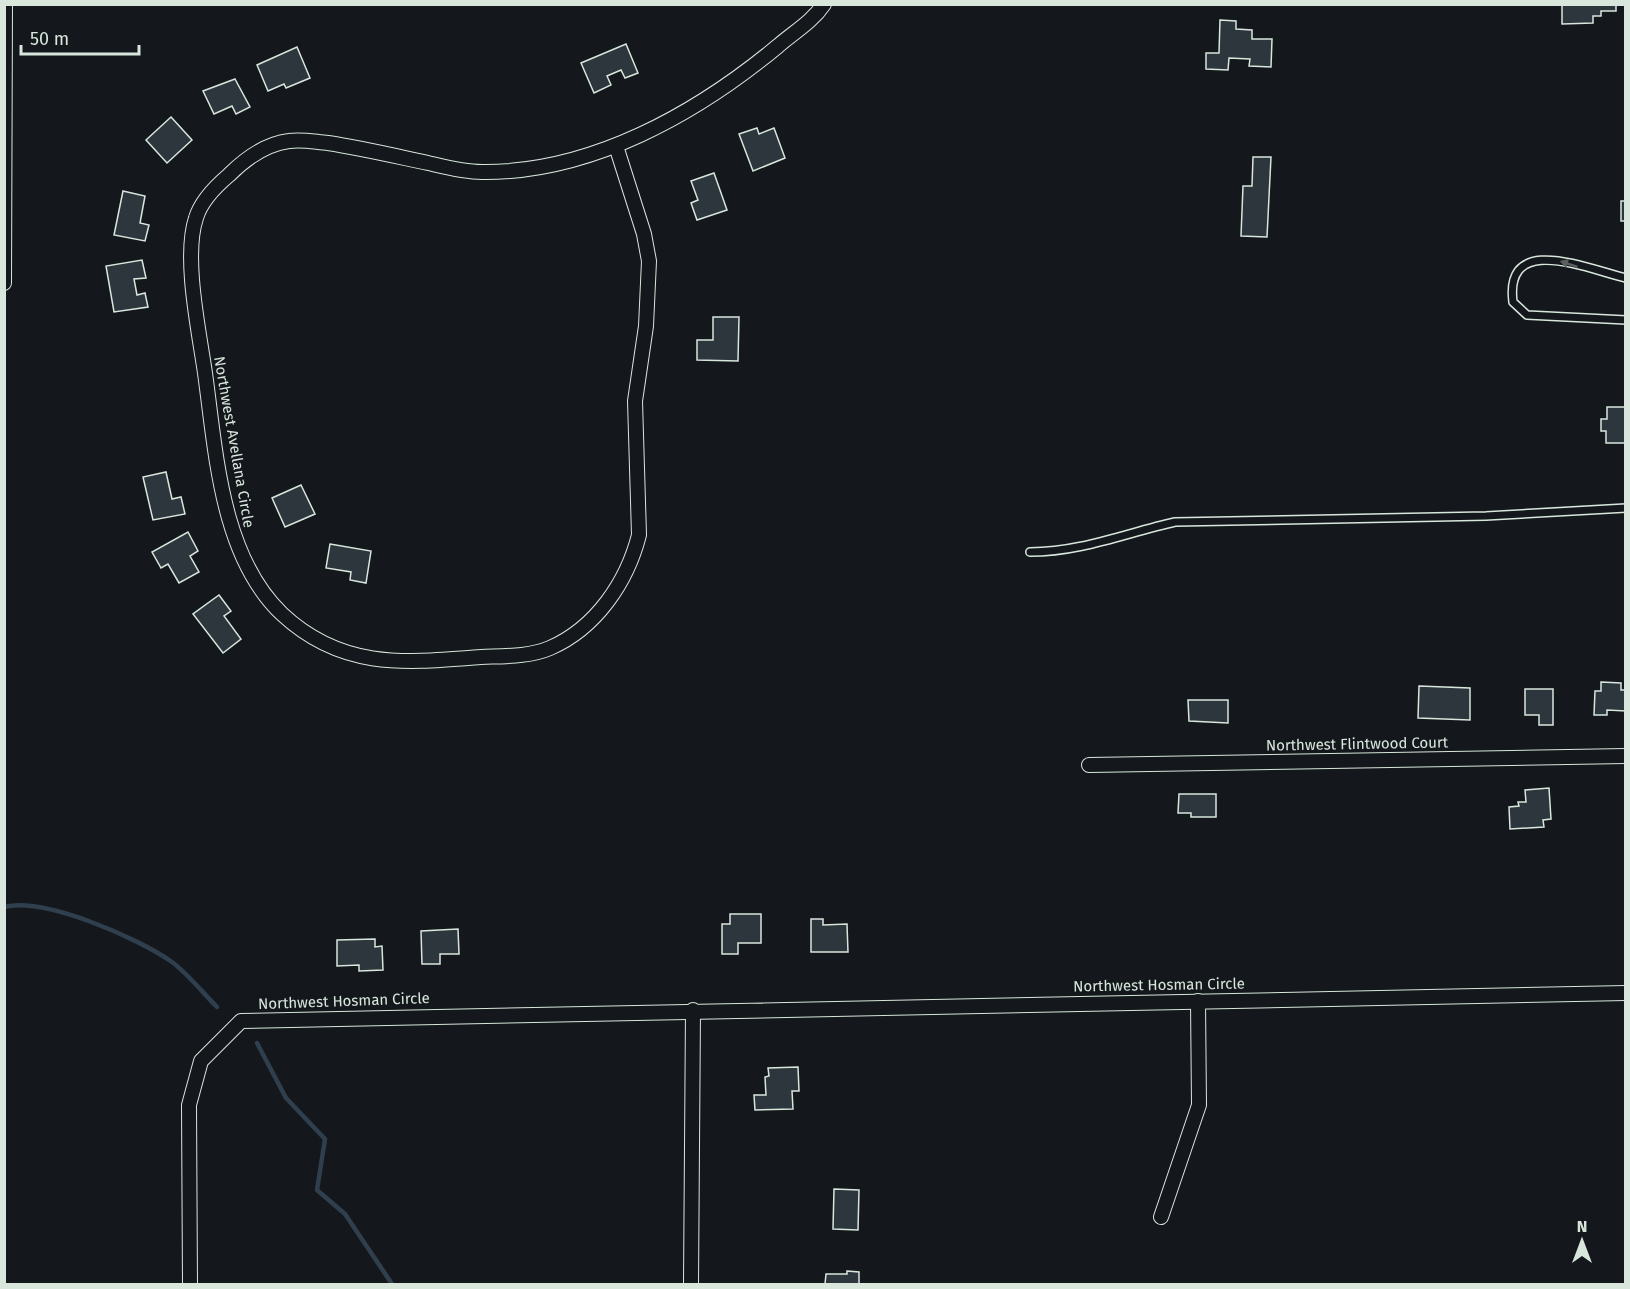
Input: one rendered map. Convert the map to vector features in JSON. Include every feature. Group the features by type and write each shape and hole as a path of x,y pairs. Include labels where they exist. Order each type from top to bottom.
{"street":[{"path":"4,283 5,4"},
{"name":"Northwest Avellana Circle","path":"616,146 644,234 650,283 635,401 639,535 634,556 619,585 600,612 575,633 550,648 530,654 383,662 348,655 316,639 282,614 256,583 242,558 229,520 211,420 193,288 192,237 201,206 219,184 243,161 264,148 288,141 342,145 482,172 571,160 616,146 641,136 754,66 798,32 824,4"},
{"name":"Northwest Flintwood Court","path":"1089,765 1626,756"},
{"name":"Northwest Hosman Circle","path":"190,1284 189,1105 201,1061 241,1021 693,1010 1626,993"},
{"path":"1161,1217 1199,1105 1198,1001"},
{"path":"691,1284 693,1010"}],"lane":[{"path":"1626,278 1558,260 1540,258 1527,263 1516,274 1512,289 1513,302 1527,315 1626,320"},
{"path":"1030,552 1087,547 1136,531 1175,522 1486,516 1626,508"}],"building":[{"path":"1562,4 1616,4 1616,11 1601,11 1601,16 1593,16 1593,23 1562,24"},
{"path":"1220,20 1236,21 1236,29 1252,30 1252,39 1272,39 1271,67 1249,66 1250,59 1229,58 1228,70 1206,69 1206,53 1219,53"},
{"path":"626,44 638,73 625,78 621,70 607,76 611,85 594,93 581,63"},
{"path":"297,47 310,78 286,88 284,84 268,91 257,65"},
{"path":"235,79 250,107 236,114 232,106 214,114 203,91"},
{"path":"171,117 192,140 167,163 146,140"},
{"path":"757,128 759,134 774,128 785,158 753,171 739,134"},
{"path":"1253,157 1271,157 1267,237 1241,236 1243,186 1252,186"},
{"path":"714,173 727,210 697,220 691,203 698,200 691,181"},
{"path":"123,191 145,196 140,223 149,225 145,241 114,235"},
{"path":"1621,201 1626,201 1626,221 1621,221"},
{"path":"142,260 146,278 134,279 137,295 145,293 148,307 114,312 106,266"},
{"path":"713,317 739,317 738,361 697,360 697,340 713,340"},
{"path":"1607,407 1626,407 1626,443 1606,443 1606,431 1601,431 1601,419 1607,419"},
{"path":"166,472 172,499 181,497 185,514 153,520 143,477"},
{"path":"301,485 315,514 285,527 272,498"},
{"path":"188,532 198,551 190,556 199,572 179,583 168,564 161,568 152,552"},
{"path":"330,544 371,551 366,583 350,580 351,572 326,568"},
{"path":"219,595 231,611 224,616 241,639 223,653 193,614"},
{"path":"1601,682 1621,683 1621,690 1626,690 1626,711 1607,710 1607,715 1594,715 1595,691 1601,691"},
{"path":"1419,686 1470,688 1470,720 1418,718"},
{"path":"1525,689 1553,689 1553,725 1539,725 1539,715 1525,715"},
{"path":"1188,700 1228,700 1228,723 1189,721"},
{"path":"1549,788 1551,819 1543,820 1544,827 1510,829 1509,807 1519,806 1518,802 1526,802 1525,790"},
{"path":"1179,794 1216,794 1216,817 1191,817 1191,813 1178,813"},
{"path":"730,914 761,914 761,943 738,943 738,954 722,954 722,924 730,924"},
{"path":"811,919 823,919 823,925 847,924 848,952 811,952"},
{"path":"458,929 459,954 440,954 440,964 422,964 421,931"},
{"path":"375,939 375,947 382,946 383,970 359,971 359,965 337,966 337,940"},
{"path":"798,1067 799,1091 792,1091 793,1109 755,1110 754,1095 766,1095 765,1077 769,1076 768,1068"},
{"path":"834,1189 859,1190 858,1230 833,1229"},
{"path":"847,1271 859,1272 859,1284 825,1284 826,1274 847,1274"}],"waterway":[{"path":"4,907 43,908 115,931 172,962 217,1007"},
{"path":"257,1043 286,1098 325,1139 317,1190 345,1214 392,1284"}]}
